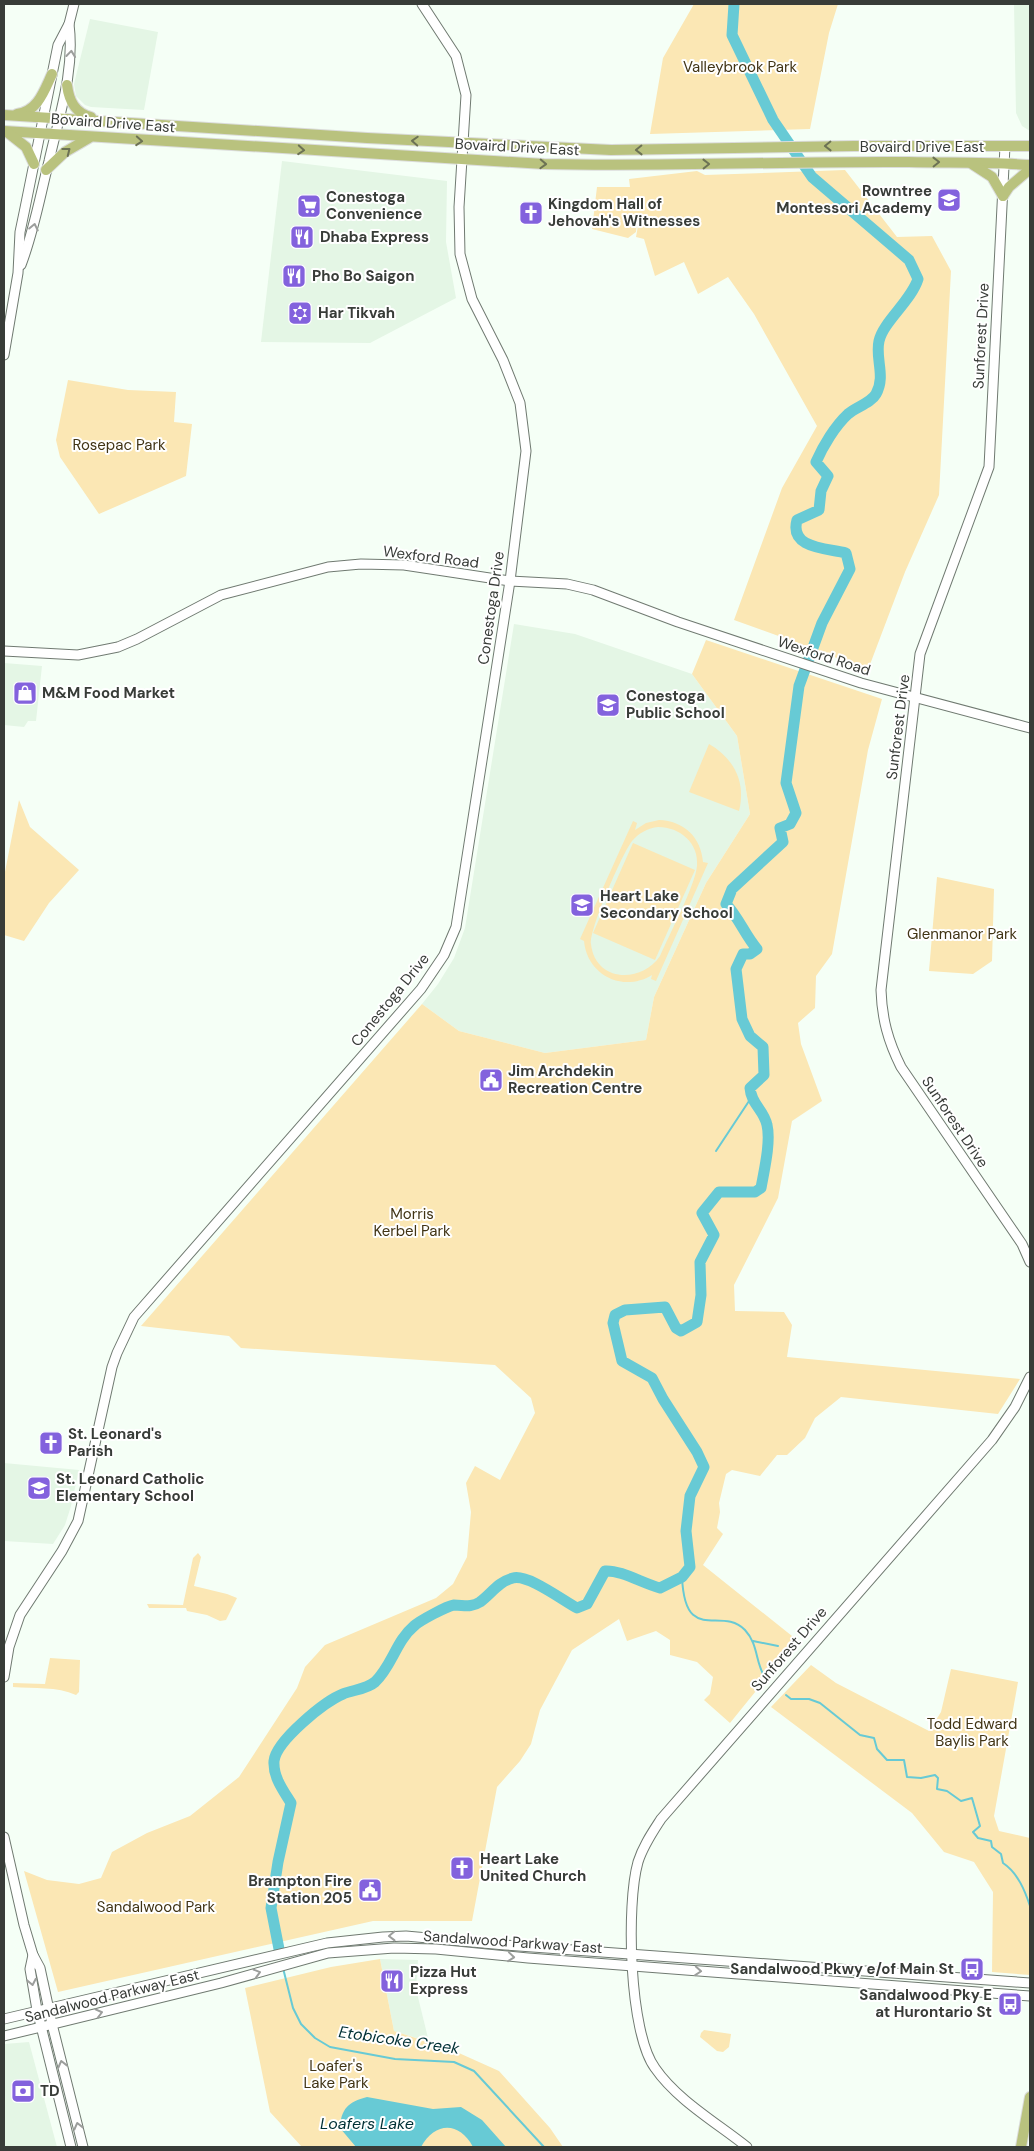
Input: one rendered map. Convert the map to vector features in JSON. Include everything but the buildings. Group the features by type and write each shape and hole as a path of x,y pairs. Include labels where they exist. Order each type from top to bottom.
{"main road":[{"path":"6,115 24,113 34,105 41,98 52,74"},
{"path":"67,85 70,101 82,115 102,121"},
{"name":"Bovaird Drive East","path":"6,115 464,143 611,150 1030,146"},
{"name":"Bovaird Drive East","path":"5,131 463,160 619,166 808,161 967,162 1030,165"},
{"path":"5,131 26,147 34,164"},
{"path":"46,170 65,152 90,137"},
{"path":"967,162 989,173 1003,196 1009,187 1030,170"},
{"path":"1021,2147 1030,2097"}],"street":[{"path":"4,355 18,273 20,232 58,45 69,24 74,4"},
{"name":"Conestoga Drive","path":"4,1677 9,1647 20,1615 62,1550 78,1520 112,1367 134,1317 393,1022 435,971 456,927 510,581 525,470 524,426 512,380 472,299 464,277 459,236 466,95 456,56 422,4"},
{"path":"18,273 33,236 46,170 67,85 72,49 69,24"},
{"name":"Sunforest Drive","path":"1005,146 988,467 920,654 881,990 883,1022 890,1046 901,1067 1022,1244 1030,1262"},
{"name":"Wexford Road","path":"4,651 78,656 118,647 165,625 186,612 221,595 328,568 361,564 404,565 510,581 567,584 593,590 841,677 1030,728"},
{"name":"Sunforest Drive","path":"747,2147 664,2081 653,2066 643,2043 631,1965 631,1915 635,1874 646,1841 786,1674 992,1440 1014,1407 1030,1377"},
{"path":"4,1836 33,1955 40,1968 83,2147"},
{"name":"Sandalwood Parkway East","path":"4,2019 49,2007 346,1940 406,1936 1030,1983"},
{"name":"Sandalwood Parkway East","path":"4,2036 328,1953 394,1948 436,1949 528,1958 1030,1996"},
{"path":"33,1955 30,1969 37,2010 70,2147"},
{"path":"61,2106 72,2104"}],"shaded area":[{"path":"1014,4 1030,4 1030,131 1022,126 1016,113"},
{"path":"90,19 158,32 144,110 91,107 85,105 76,96 74,84"},
{"path":"282,161 447,181 446,242 456,298 370,343 261,342"},
{"name":"Heart Lake Secondary School","path":"514,624 575,634 692,674 737,736 750,814 706,883 654,997 646,1040 545,1053 459,1031 422,1004 438,984 454,958 465,928"},
{"path":"4,663 42,666 36,721 28,721 24,727 4,725"},
{"name":"St. Leonard Catholic Elementary School","path":"4,1463 79,1470 65,1525 53,1544 4,1541"},
{"path":"380,1959 418,1960 416,1989 429,2042 394,2031"},
{"path":"29,2042 57,2147 4,2147 4,2044"}],"green space":[{"name":"Valleybrook Park","path":"694,4 838,4 829,33 810,129 650,134 663,58"},
{"path":"845,170 897,237 932,236 951,271 939,495 905,572 866,675 831,655 734,620 782,488 817,426 754,314 728,277 698,294 684,262 655,276 644,239 636,237 639,220 638,214 636,232 628,238 592,229 597,187 630,187 629,179 697,171 705,175"},
{"name":"Rosepac Park","path":"68,380 128,390 176,392 174,422 192,424 186,476 99,514 60,457 56,440"},
{"path":"706,640 882,699 868,750 832,954 816,976 815,1008 798,1023 801,1044 822,1101 792,1121 778,1198 734,1285 735,1311 784,1312 792,1325 787,1357 1020,1379 998,1414 841,1397 815,1418 805,1438 787,1455 777,1455 760,1476 732,1470 726,1474 719,1503 720,1512 717,1528 723,1534 703,1565 797,1640 730,1723 704,1700 710,1694 713,1677 697,1662 670,1655 670,1640 656,1631 627,1641 619,1619 572,1650 540,1710 531,1744 520,1761 497,1787 472,1921 373,1921 58,1992 24,1871 47,1880 79,1884 101,1878 112,1852 147,1833 190,1816 239,1777 297,1688 305,1667 325,1645 436,1598 453,1584 467,1557 471,1512 466,1483 475,1466 500,1480 535,1413 531,1398 495,1365 241,1348 229,1336 141,1326 422,1004 459,1031 545,1053 646,1040 654,997 706,883 750,814 737,736 692,674"},
{"path":"709,744 732,764 741,791 739,811 689,792"},
{"path":"19,800 30,827 79,870 49,903 24,941 4,935 4,877"},
{"path":"659,820 676,823 683,827 695,838 702,853 703,862 708,863 656,981 651,979 652,975 630,982 619,981 608,978 599,971 587,953 584,941 580,939 633,821 637,823 635,830 646,823","holes":["658,827 681,833 695,850 697,866 692,886 660,956 652,965 631,975 620,975 610,972 601,966 594,957 591,944 600,909 632,841 647,830"]},
{"path":"633,843 695,870 655,960 593,933"},
{"name":"Glenmanor Park","path":"937,877 994,889 992,961 973,974 929,971"},
{"path":"198,1553 201,1557 194,1586 237,1598 226,1620 220,1621 207,1615 187,1611 186,1608 149,1608 147,1604 183,1605 193,1558"},
{"path":"50,1658 80,1660 79,1692 76,1695 61,1690 13,1687 13,1683 45,1684"},
{"name":"Todd Edward Baylis Park","path":"811,1665 836,1683 929,1731 941,1712 951,1669 1018,1682 994,1816 999,1831 1030,1838 1030,1975 992,1972 993,1892 974,1862 944,1852 912,1813 771,1707"},
{"name":"Loafer's Lake Park","path":"380,1959 394,2031 450,2049 499,2071 550,2128 563,2147 302,2147 270,2112 245,1988 331,1967"},
{"path":"704,2030 731,2034 729,2047 723,2052 717,2051 700,2037"}],"water":[{"name":"Loafers Lake","path":"367,2097 433,2109 461,2107 482,2120 506,2147 473,2147 461,2133 447,2128 433,2133 421,2147 356,2147 340,2128 342,2116 350,2104"}],"waterway":[{"name":"Etobicoke Creek","path":"279,1949 271,1908 278,1862 291,1803 277,1778 274,1761 283,1743 302,1723 335,1698 375,1682 386,1669 408,1632 417,1624 450,1606 477,1604 499,1585 508,1580 513,1578 527,1580 545,1588 577,1608 587,1604 605,1571 625,1575 660,1588 682,1577 690,1567 686,1531 690,1496 704,1467 697,1452 663,1399 652,1378 622,1361 613,1323 615,1315 625,1310 665,1307 676,1328 681,1331 697,1322 701,1295 700,1262 714,1235 702,1213 719,1192 755,1192 761,1188 767,1156 768,1132 763,1115 751,1094 750,1088 764,1075 763,1047 750,1036 742,1019 736,969 743,954 750,954 757,949 726,904 732,889 783,842 780,828 790,824 796,813 786,783 799,686 822,623 850,569 846,553 811,546 804,542 796,530 797,520 819,510 821,491 828,476 816,462 838,424 851,412 871,400 876,394 880,381 879,341 886,326 910,295 918,279 909,260 812,177 773,120 732,35 734,4"},
{"path":"716,1151 751,1098"},
{"path":"682,1577 685,1598 690,1611 697,1618 736,1623 745,1630 753,1642 760,1667 766,1679"},
{"path":"753,1641 778,1646"},
{"path":"786,1695 791,1699 809,1699 820,1703 860,1735 874,1738 877,1749 887,1760 904,1760 907,1777 921,1778 935,1775 938,1778 937,1789 947,1791 961,1801 972,1798 980,1826 973,1832 978,1838 991,1841 992,1847 1001,1854 1003,1863 1013,1872 1020,1883 1030,1906"},
{"name":"Etobicoke Creek","path":"283,1968 293,2008 301,2024 315,2038 330,2047 395,2059 454,2062 474,2071 544,2147"}],"place":[{"name":"Rowntree Montessori Academy","path":"949,200"},
{"name":"Conestoga Convenience","path":"309,206"},
{"name":"Kingdom Hall of Jehovah's Witnesses","path":"531,213"},
{"name":"Dhaba Express","path":"302,237"},
{"name":"Pho Bo Saigon","path":"294,276"},
{"name":"Har Tikvah","path":"300,313"},
{"name":"M&M Food Market","path":"25,693"},
{"name":"Conestoga Public School","path":"608,705"},
{"name":"Heart Lake Secondary School","path":"582,905"},
{"name":"Jim Archdekin Recreation Centre","path":"491,1080"},
{"name":"St. Leonard's Parish","path":"51,1443"},
{"name":"St. Leonard Catholic Elementary School","path":"39,1488"},
{"name":"Heart Lake United Church","path":"462,1868"},
{"name":"Brampton Fire Station 205","path":"370,1890"},
{"name":"Sandalwood Pkwy e/of Main St","path":"972,1969"},
{"name":"Pizza Hut Express","path":"392,1981"},
{"name":"Sandalwood Pky E at Hurontario St","path":"1010,2004"},
{"name":"TD","path":"23,2091"}],"park label":[{"name":"Morris Kerbel Park","path":"412,1222"},
{"name":"Sandalwood Park","path":"156,1907"}]}
